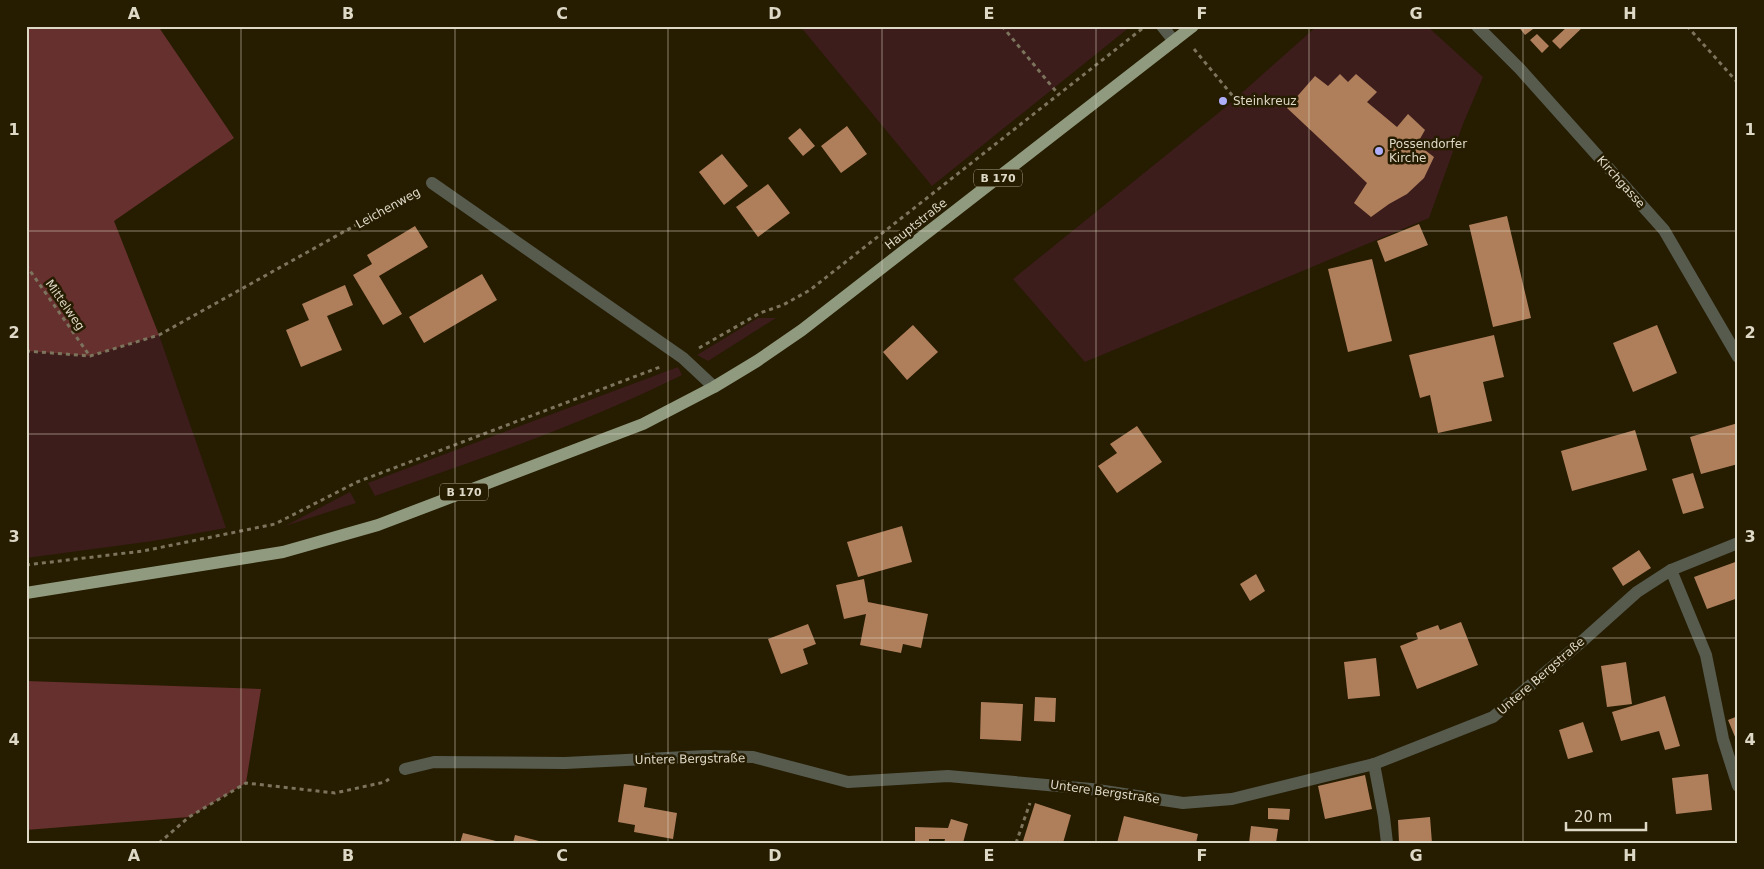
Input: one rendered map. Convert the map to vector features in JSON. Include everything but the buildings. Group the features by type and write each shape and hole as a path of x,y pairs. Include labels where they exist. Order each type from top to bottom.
{"main road":[{"name":"Hauptstraße","path":"26,593 283,552 378,525 643,424 714,387 757,361 802,330 1193,26"}],"street":[{"path":"1162,26 1178,38"},
{"name":"Kirchgasse","path":"1478,26 1520,69 1664,230 1738,357"},
{"name":"Leichenweg","path":"432,183 683,358 714,387"},
{"name":"Untere Bergstraße","path":"405,768 434,762 564,763 707,756 752,757 848,782 948,776 1091,789 1183,803 1232,799 1374,764 1493,717 1637,592 1672,570 1738,542"},
{"path":"1672,570 1706,655 1723,739 1738,786"},
{"path":"1374,764 1384,817 1386,843"}],"path":[{"path":"1002,26 1059,95"},
{"path":"26,565 143,551 275,524 358,482 683,358 760,313 783,305 810,290 1145,26"},
{"path":"1687,26 1738,83"},
{"path":"1178,38 1241,106"},
{"name":"Leichenweg","path":"26,352 90,356 159,336 432,183"},
{"name":"Mittelweg","path":"26,265 90,356"},
{"path":"159,843 189,817 246,783 335,793 385,782 405,768"},
{"path":"1016,843 1036,784"}],"shaded area":[{"path":"26,26 158,26 234,138 114,221 159,335 90,356 26,351"},
{"path":"800,26 1131,26 932,186"},
{"path":"1317,26 1427,26 1483,77 1463,124 1429,218 1085,362 1013,279 1227,106"},
{"path":"758,318 776,318 708,361 697,355"},
{"path":"159,335 226,528 153,541 26,558 26,351 90,356"},
{"path":"678,367 682,375 645,393 531,440 375,496 368,483"},
{"path":"350,492 356,503 285,526"},
{"path":"26,681 261,689 246,783 189,817 26,830"}],"place":[{"name":"Steinkreuz","path":"1223,101"},
{"name":"Possendorfer Kirche","path":"1379,151"}]}
